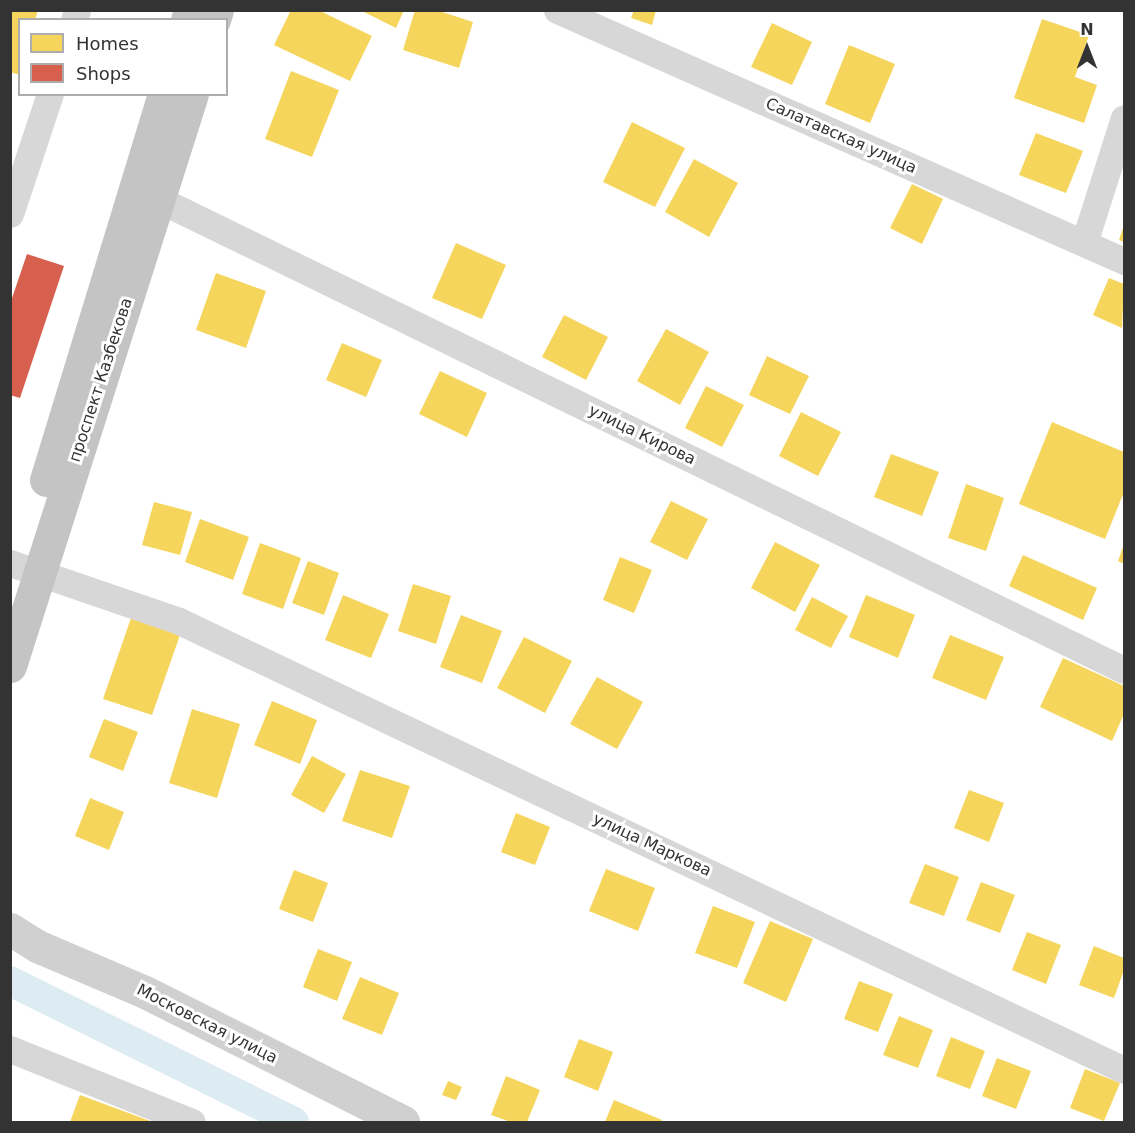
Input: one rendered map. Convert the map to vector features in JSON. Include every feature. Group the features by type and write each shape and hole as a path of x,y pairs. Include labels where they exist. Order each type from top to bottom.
{"highway":[{"name":"проспект Казбекова","path":"10,666 20,574 163,96"},
{"name":"проспект Казбекова","path":"20,574 160,200 191,96"}],"main road":[{"name":"Московская улица","path":"10,929 37,945 145,992 403,1122"}],"street":[{"name":"Салатавская улица","path":"557,10 1125,261"},
{"path":"10,214 49,96"},
{"path":"1084,243 1125,118"},
{"name":"улица Кирова","path":"160,200 1125,670"},
{"name":"улица Маркова","path":"20,574 179,621 1125,1070"},
{"path":"10,1049 192,1122"}],"building: Homes":[{"path":"10,10 38,10 36,18 18,18 18,74 10,72"},
{"path":"291,10 318,10 372,36 350,81 274,45"},
{"path":"360,10 404,10 396,28"},
{"path":"415,10 436,10 473,22 459,68 403,50"},
{"path":"634,10 656,10 652,25 631,18"},
{"path":"1042,19 1089,35 1075,77 1097,85 1084,123 1014,98"},
{"path":"772,23 812,42 792,85 751,67"},
{"path":"849,45 895,64 870,123 825,104"},
{"path":"291,71 339,90 312,157 265,139"},
{"path":"632,122 685,148 655,207 603,182"},
{"path":"1036,133 1083,151 1066,193 1019,175"},
{"path":"694,159 738,183 709,237 665,212"},
{"path":"912,184 943,199 922,244 890,228"},
{"path":"1124,225 1124,242 1119,240"},
{"path":"456,243 506,265 482,319 432,298"},
{"path":"216,273 266,291 246,348 196,330"},
{"path":"1109,278 1124,284 1122,328 1093,315"},
{"path":"564,315 608,337 586,380 542,357"},
{"path":"666,329 709,352 680,405 637,381"},
{"path":"342,343 382,360 366,397 326,380"},
{"path":"767,356 809,376 790,414 749,395"},
{"path":"440,371 487,393 467,437 419,414"},
{"path":"706,386 744,405 722,447 685,428"},
{"path":"801,412 841,432 818,476 779,456"},
{"path":"1052,422 1124,452 1124,492 1105,539 1019,504"},
{"path":"891,454 939,472 922,516 874,497"},
{"path":"966,484 1004,498 986,551 948,538"},
{"path":"671,501 708,519 687,560 650,542"},
{"path":"154,502 192,512 180,555 142,545"},
{"path":"200,519 249,537 233,580 185,562"},
{"path":"775,542 820,565 795,612 751,588"},
{"path":"260,543 301,558 283,609 242,594"},
{"path":"1124,544 1124,564 1118,561"},
{"path":"1023,555 1097,588 1083,620 1009,586"},
{"path":"620,557 652,570 634,613 603,600"},
{"path":"308,561 339,573 324,615 292,603"},
{"path":"413,584 451,596 436,644 398,631"},
{"path":"343,595 389,614 371,658 325,640"},
{"path":"866,595 915,615 898,658 849,637"},
{"path":"812,597 848,616 831,648 795,630"},
{"path":"461,615 502,631 482,683 440,667"},
{"path":"131,618 180,635 152,715 103,699"},
{"path":"950,635 1004,657 986,700 932,678"},
{"path":"524,637 572,661 545,713 497,688"},
{"path":"1063,658 1124,686 1124,714 1112,741 1040,707"},
{"path":"597,677 643,702 617,749 570,724"},
{"path":"272,701 317,720 300,764 254,745"},
{"path":"192,709 240,724 217,798 169,783"},
{"path":"104,719 138,732 123,771 89,757"},
{"path":"312,756 346,774 324,813 291,795"},
{"path":"360,770 410,786 392,838 342,821"},
{"path":"969,790 1004,803 989,842 954,828"},
{"path":"90,798 124,812 109,850 75,836"},
{"path":"516,813 550,827 535,865 501,852"},
{"path":"925,864 959,877 944,916 909,903"},
{"path":"606,869 655,888 638,931 589,911"},
{"path":"294,870 328,883 313,922 279,909"},
{"path":"981,882 1015,895 1000,933 966,920"},
{"path":"713,906 755,922 737,968 695,953"},
{"path":"770,921 813,939 786,1002 743,983"},
{"path":"1027,932 1061,945 1046,984 1012,970"},
{"path":"1094,946 1124,958 1124,970 1114,998 1079,985"},
{"path":"318,949 352,962 337,1001 303,987"},
{"path":"360,977 399,993 382,1035 342,1019"},
{"path":"859,981 893,994 878,1032 844,1019"},
{"path":"899,1016 933,1030 918,1068 883,1055"},
{"path":"951,1037 985,1051 970,1089 936,1076"},
{"path":"579,1039 613,1052 598,1091 564,1077"},
{"path":"997,1058 1031,1071 1016,1109 982,1096"},
{"path":"1085,1069 1120,1083 1104,1121 1070,1108"},
{"path":"506,1076 540,1090 527,1122 511,1122 491,1115"},
{"path":"448,1081 462,1087 456,1100 442,1095"},
{"path":"80,1095 153,1122 70,1122"},
{"path":"614,1100 662,1120 661,1122 605,1122"}],"building: Shops":[{"path":"27,254 64,266 20,398 10,395 10,304"}],"waterway":[{"path":"10,981 294,1122"}]}
